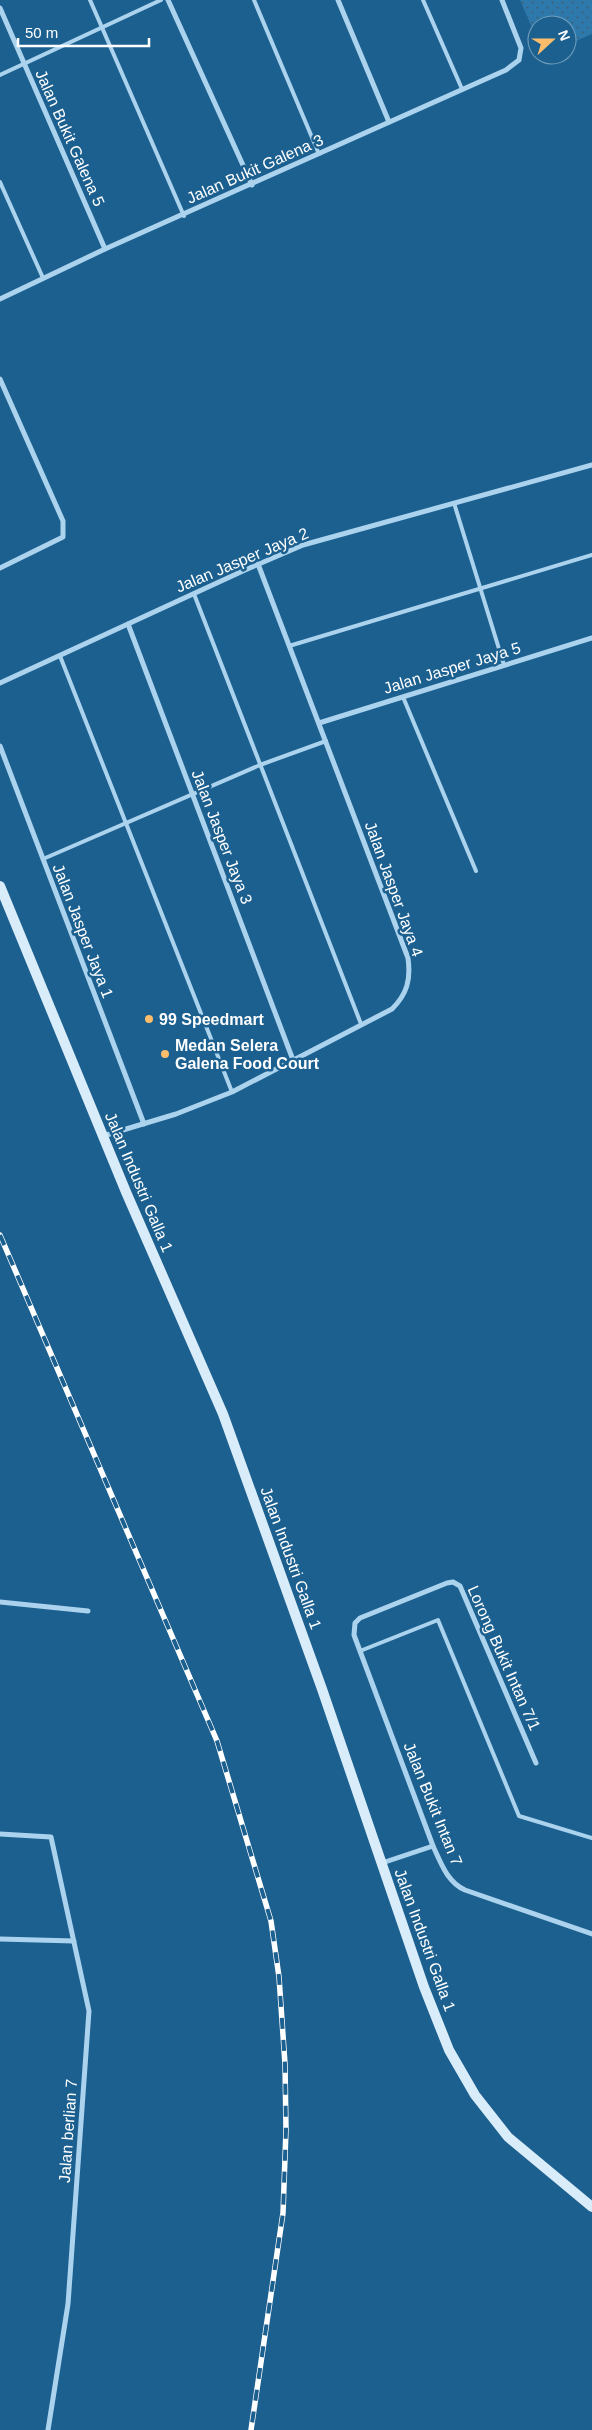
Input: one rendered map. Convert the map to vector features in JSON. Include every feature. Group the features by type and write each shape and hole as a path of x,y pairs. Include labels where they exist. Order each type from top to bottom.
{"main road":[{"name":"Jalan Industri Galla 1","path":"0,886 126,1192 223,1414 322,1689 424,1987 449,2050 475,2095 508,2137 592,2207"}],"street":[{"path":"168,0 252,185"},
{"path":"338,0 389,122"},
{"name":"Jalan Bukit Galena 3","path":"0,298 105,249 184,216 506,70 520,60 521,48 502,0"},
{"name":"Jalan Bukit Galena 5","path":"0,8 105,249"},
{"path":"0,379 63,521 63,537 0,568"},
{"name":"Jalan Jasper Jaya 2","path":"0,683 258,564 303,546 592,465"},
{"name":"Jalan Jasper Jaya 4","path":"103,1136 144,1124 232,1092 396,1005 406,990 410,976 408,958 258,564"},
{"name":"Jalan Jasper Jaya 3","path":"128,624 293,1060"},
{"name":"Jalan Jasper Jaya 5","path":"319,723 592,638"},
{"name":"Jalan Jasper Jaya 1","path":"0,746 144,1124"},
{"name":"Lorong Bukit Intan 7/1","path":"355,1623 360,1618 447,1583 453,1582 460,1586 536,1763"},
{"path":"0,1602 88,1611"},
{"name":"Jalan Bukit Intan 7","path":"355,1623 354,1636 433,1846 455,1886 592,1934"},
{"name":"Jalan berlian 7","path":"0,1834 51,1837 89,2011 68,2304 48,2430"},
{"path":"382,1863 433,1846"},
{"path":"0,1939 74,1941"}],"lane":[{"path":"90,0 184,216"},
{"path":"0,75 161,0"},
{"path":"254,0 319,154"},
{"path":"423,0 462,89"},
{"path":"0,182 43,278"},
{"path":"454,503 504,665"},
{"path":"289,646 592,555"},
{"path":"194,594 361,1024"},
{"path":"60,656 232,1092"},
{"path":"403,697 476,871"},
{"path":"43,859 260,765 326,741"},
{"path":"360,1651 438,1620 519,1816 592,1838"}],"shaded area":[{"path":"520,0 592,0 592,34 577,41 577,15 527,16"}],"railway":[{"path":"0,1235 217,1741 271,1921 279,1977 285,2064 286,2130 283,2213 251,2430"}],"place":[{"name":"99 Speedmart","path":"149,1019"},
{"name":"Medan Selera Galena Food Court","path":"165,1054"}]}
